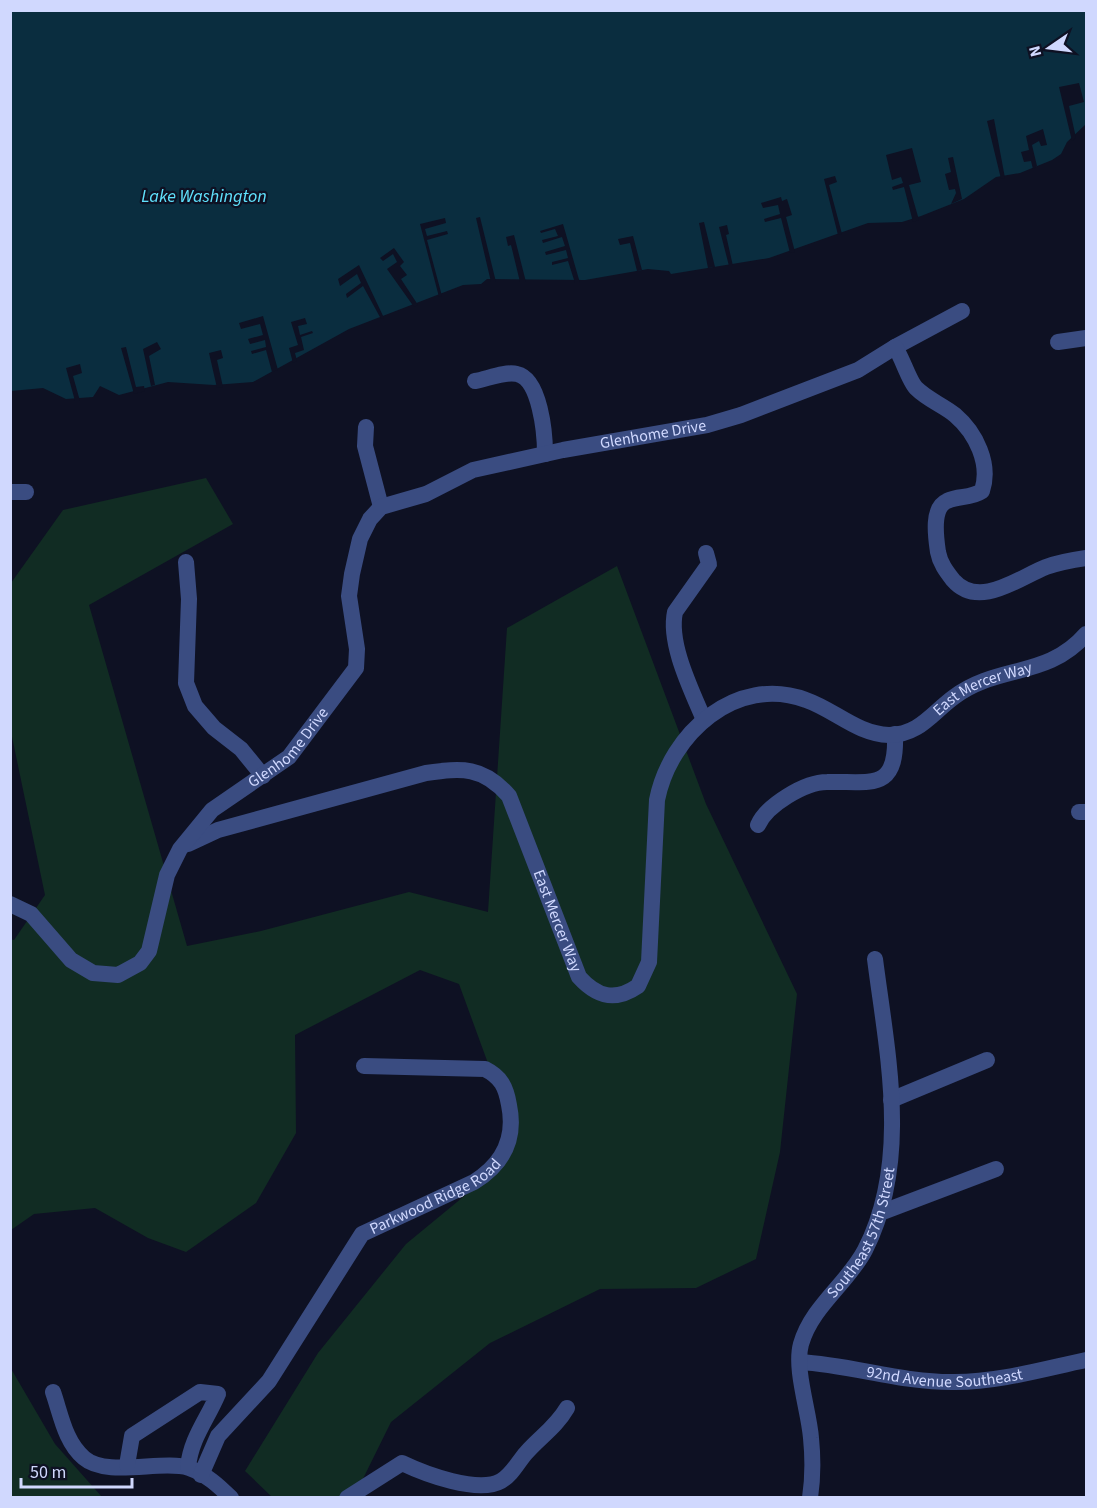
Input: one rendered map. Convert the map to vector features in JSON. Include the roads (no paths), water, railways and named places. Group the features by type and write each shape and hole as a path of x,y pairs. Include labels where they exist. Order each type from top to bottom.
{"street":[{"name":"Glenhome Drive","path":"180,849 212,810 289,757 356,668 357,649 349,596 352,574 360,539 370,519 381,507 426,494 473,470 545,454 707,425 741,415 858,370 962,311"},
{"path":"1058,342 1086,338"},
{"path":"895,347 905,363 914,387 959,420 972,434 982,457 985,472 982,491 975,496 948,500 940,505 936,518 940,560 957,583 984,592 1003,589 1044,568 1063,561 1086,558"},
{"path":"475,381 514,373 526,377 535,394 545,434 545,454"},
{"path":"366,427 365,446 381,507"},
{"path":"704,720 687,679 674,633 674,620 675,612 709,564 706,553"},
{"path":"186,562 189,599 186,682 195,706 214,728 241,749 263,776"},
{"name":"East Mercer Way","path":"180,849 202,836 286,809 426,773 455,769 475,771 501,786 509,796 579,977 597,993 615,997 638,986 649,962 657,800 661,780 680,744 704,720 733,701 768,694 807,700 872,732 905,734 923,725 952,698 966,689 996,677 1059,659 1070,652 1086,634"},
{"path":"758,825 763,815 806,788 824,782 860,783 877,780 890,771 896,759 895,734"},
{"path":"10,904 31,914 71,960 83,968 100,975 118,975 140,963 149,951 167,875 180,849"},
{"name":"Southeast 57th Street","path":"810,1497 812,1439 800,1362 801,1345 809,1325 854,1268 866,1249 879,1213 888,1175 893,1123 875,958"},
{"path":"891,1100 987,1060"},
{"name":"Parkwood Ridge Road","path":"194,1471 218,1436 269,1381 362,1234 474,1182 489,1173 507,1148 512,1120 503,1084 497,1075 485,1069 364,1066"},
{"path":"879,1213 996,1169"},
{"name":"92nd Avenue Southeast","path":"800,1362 834,1364 953,1383 988,1381 1086,1360"},
{"path":"53,1392 62,1426 83,1458 102,1466 127,1465 194,1471 231,1497"},
{"path":"127,1465 132,1436 200,1392 213,1392 218,1394 197,1430 190,1449 194,1471"},
{"path":"347,1497 402,1463 444,1478 482,1486 503,1481 526,1453 559,1422 567,1408"}],"water":[{"name":"Lake Washington","path":"11,11 1086,11 1086,124 1067,142 1061,154 1052,160 1020,173 996,177 964,199 902,222 868,223 769,258 671,274 669,271 648,269 585,280 487,279 481,284 463,285 349,329 253,382 214,385 168,382 119,395 100,386 93,397 66,399 43,388 11,391"}]}
